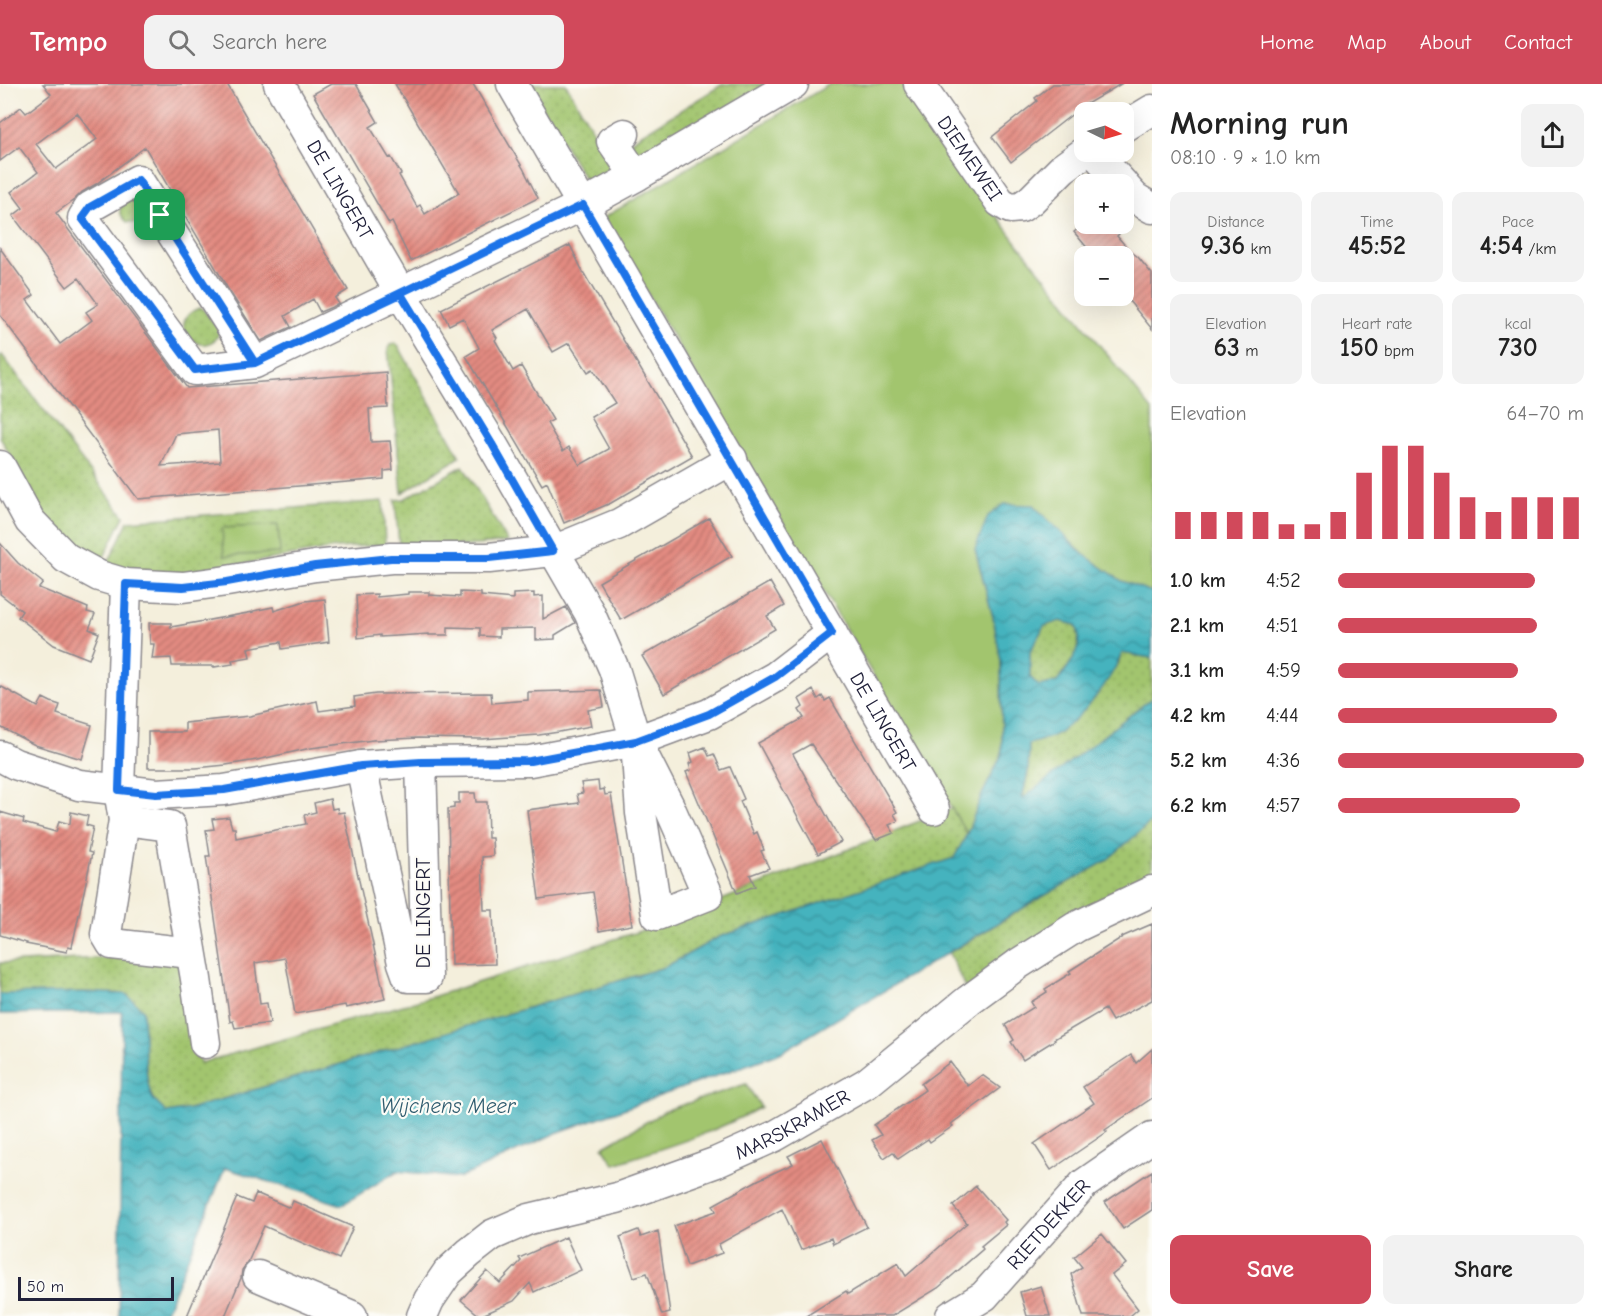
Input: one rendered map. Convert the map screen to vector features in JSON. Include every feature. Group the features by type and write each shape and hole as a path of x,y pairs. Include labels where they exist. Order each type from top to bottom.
{"street":[{"name":"DE LINGERT","path":"279,84 589,612 614,669 636,741 669,806 708,895 657,915 641,813 636,741"},
{"name":"DE LINGERT","path":"512,84 934,809"},
{"path":"255,363 138,180 90,207 82,218 195,370 255,363 583,205 793,84"},
{"name":"DIEMEWEI","path":"919,84 1000,202 1010,208 1026,204 1074,160"},
{"path":"1134,121 1152,110"},
{"path":"624,134 612,141 636,176"},
{"path":"1103,162 1114,174"},
{"path":"1134,196 1152,226"},
{"path":"0,466 30,521 66,558 99,576 126,584 183,587 227,582 315,566 369,560 489,558 553,551 619,524 732,459"},
{"path":"126,584 119,790 124,820 105,934 112,944 191,953"},
{"path":"0,756 15,764 79,785 156,794 224,790 361,766 421,762 530,761 636,741 709,714 775,677 832,633"},
{"name":"DE LINGERT","path":"361,766 403,963 408,977 426,976 421,762"},
{"path":"124,820 170,826 205,1043"},
{"name":"MARSKRAMER","path":"422,1316 429,1300 448,1272 492,1235 529,1219 628,1194 717,1162 775,1136 867,1083 969,1000 1018,964 1076,927 1152,891"},
{"name":"RIETDEKKER","path":"951,1316 984,1296 1084,1184 1152,1137"},
{"path":"258,1276 352,1316"}],"green space":[{"path":"528,84 566,84 618,173 590,188"},
{"path":"723,84 769,84 637,163 624,145"},
{"path":"830,84 903,84 1018,244 1152,410 1152,592 1122,581 1083,554 1033,505 975,549 993,617 1001,661 1002,754 981,797 967,834 603,218"},
{"path":"131,194 148,217 137,223 127,222 120,210"},
{"path":"202,308 220,331 214,340 206,344 197,343 185,331 184,323 188,315"},
{"path":"394,343 398,345 460,457 402,493 388,349"},
{"path":"0,355 124,516 102,561 74,545 46,517 0,437"},
{"path":"463,466 508,542 466,546 399,545 395,500 404,499"},
{"path":"383,501 385,545 335,548 203,571 162,575 137,573 108,563 128,521"},
{"path":"278,525 280,553 224,556 222,528"},
{"path":"1060,621 1076,625 1079,641 1077,648 1071,663 1057,682 1039,686 1030,677 1030,652 1044,625"},
{"path":"1122,653 1152,658 1152,698 1022,800 1028,772 1029,744 1055,735 1118,664"},
{"path":"952,808 967,834 954,858 719,937 665,967 189,1109 167,1113 153,1099 146,1070 143,1010 126,994 85,992 0,995 0,963 184,954 200,1063 435,996 659,925"},
{"path":"1152,821 1152,876 968,994 949,953 1106,861"},
{"path":"746,1084 761,1107 726,1125 614,1164 603,1147 667,1110"}],"water":[{"name":"Wijchens Meer","path":"1004,504 1033,505 1083,554 1122,581 1152,592 1152,658 1122,653 1103,687 1076,719 1053,736 1029,744 1028,772 1022,799 1152,698 1152,821 1106,861 780,1053 556,1133 460,1178 397,1171 342,1205 225,1168 164,1316 119,1316 122,1012 0,1014 0,994 85,992 126,994 143,1010 145,1056 150,1092 153,1099 167,1113 190,1109 665,967 719,937 954,858 1002,754 1001,661 993,617 975,549 988,516","holes":["1060,621 1076,625 1079,641 1071,663 1057,682 1039,686 1030,677 1030,652 1044,626"]}],"building":[{"path":"43,84 227,84 348,290 335,298 339,304 320,312 313,299 285,316 291,327 261,341 145,147 56,213 187,388 386,372 388,408 369,409 371,442 390,441 393,470 384,471 384,479 138,499 0,315 0,248 34,295 27,300 60,344 92,320 86,312 98,304 79,278 67,287 13,216 23,208 11,192 38,172 19,147 0,161 0,123 21,107 26,113 51,94","holes":["77,113 97,139 56,169 36,144","218,430 220,462 161,466 176,434"]},
{"path":"331,84 356,84 378,122 370,127 401,174 399,175 417,207 420,205 425,214 459,193 395,84 473,84 523,168 538,198 411,261 392,222 389,224 313,94"},
{"path":"1053,84 1121,84 1090,102 1074,102 1074,113 1011,162 992,137 1037,101 1035,98"},
{"path":"1076,234 1119,234 1117,236 1126,246 1086,246"},
{"path":"570,245 583,272 692,456 611,503 564,523 547,482 542,485 466,356 479,348 463,318 449,325 441,309","holes":["528,309 553,352 569,343 588,372 593,369 615,403 591,417 609,449 580,465 569,447 563,451 547,423 553,420 521,366 513,371 495,340 497,338 492,330"]},
{"path":"1134,254 1152,274 1152,329 1133,306"},
{"path":"709,518 732,556 621,620 599,582"},
{"path":"0,543 18,563 43,583 39,588 88,608 87,612 95,614 89,629 99,633 89,659 54,645 18,617 22,611 0,594"},
{"path":"770,582 784,606 767,616 775,629 664,694 642,656"},
{"path":"408,592 429,592 429,595 460,597 460,592 481,593 481,596 513,599 513,594 534,593 534,597 543,596 543,619 566,607 575,623 555,635 555,639 536,640 536,628 499,629 499,637 480,636 480,628 448,627 448,635 380,637 380,635 358,638 356,595 377,594 377,597 408,594"},
{"path":"325,599 329,642 282,649 281,642 248,648 250,657 232,660 233,664 214,667 172,666 171,658 152,659 154,644 150,644 149,623 171,623 171,627 273,607 274,611 305,601"},
{"path":"0,686 38,707 43,698 60,705 57,714 92,725 82,759 35,745 0,727"},
{"path":"601,690 604,707 588,710 591,726 559,732 482,739 373,740 311,748 226,765 196,768 148,768 148,732 185,732 185,723 250,716 317,701 319,711 355,706 354,697 376,694 491,693 492,703 528,700 528,692"},
{"path":"813,690 818,699 822,696 825,701 830,698 897,812 894,814 898,821 889,825 894,833 876,840 811,744 793,754 841,842 818,854 758,743 804,718 799,710 803,707 799,699"},
{"path":"705,747 709,756 714,754 721,770 730,767 744,799 740,801 754,834 757,832 764,850 761,851 769,868 750,875 755,886 737,893 686,772 691,770 689,764 693,762 690,753"},
{"path":"598,781 599,790 604,789 605,795 611,794 632,925 599,931 593,892 539,899 527,810 579,803 577,794 583,793 581,783"},
{"path":"459,793 475,793 476,802 487,802 488,838 492,838 493,856 482,857 484,910 493,910 495,964 451,965 448,809 454,808 454,803 459,803"},
{"path":"330,799 332,809 337,808 338,813 344,812 385,999 346,1008 345,1005 295,1014 285,958 255,963 260,1004 267,1003 270,1023 235,1028 233,1021 230,1022 206,856 210,856 206,830 214,829 212,819 229,817 232,828 235,828 236,838 306,824 304,815 316,812 314,803"},
{"path":"0,812 24,819 23,823 56,832 59,821 70,824 71,812 88,816 86,825 93,827 88,852 92,853 72,947 68,946 67,952 26,944 0,935"},
{"path":"1152,924 1152,1000 1112,1021 1105,1009 1023,1060 1011,1042 1014,1040 1005,1025 1034,1007 1031,1002 1047,992 1045,989 1071,973 1069,971 1124,936"},
{"path":"1152,1049 1152,1098 1051,1170 1034,1144 1094,1103 1083,1087 1131,1055 1136,1063"},
{"path":"950,1062 968,1086 982,1075 1000,1088 930,1142 928,1139 898,1159 893,1152 884,1158 872,1140 881,1135 874,1125 925,1090 921,1084"},
{"path":"822,1139 867,1227 833,1244 831,1238 801,1250 782,1209 719,1244 722,1253 687,1266 674,1226 716,1211 713,1205 793,1164 788,1156"},
{"path":"1152,1171 1152,1210 1123,1229 1105,1202"},
{"path":"976,1186 1006,1220 1004,1222 1006,1225 981,1246 983,1249 938,1288 892,1316 806,1316 846,1291 848,1294 898,1263 906,1276 967,1223 953,1206"},
{"path":"256,1193 290,1208 293,1201 353,1227 339,1259 264,1226 242,1270 241,1278 225,1316 187,1316 237,1197 252,1203"},
{"path":"638,1230 641,1237 658,1231 670,1313 662,1315 647,1273 634,1277 620,1237"},
{"path":"1102,1234 1126,1264 1112,1275 1138,1309 1130,1316 1083,1316 1071,1274 1082,1267 1074,1257"},
{"path":"566,1237 581,1270 534,1292 530,1283 514,1301 480,1316 461,1300 487,1271 500,1283 521,1261 519,1258"},
{"path":"1041,1286 1050,1316 1027,1316 1020,1292"}],"route":[{"path":"160,215 138,180 90,207 82,218 195,370 255,363 583,205 832,633 775,677 709,714 636,741 530,761 421,762 361,766 224,790 156,794 119,790 126,584 183,587 227,582 315,566 391,558 489,558 553,551 492,444 401,294 255,363 160,215"}]}
